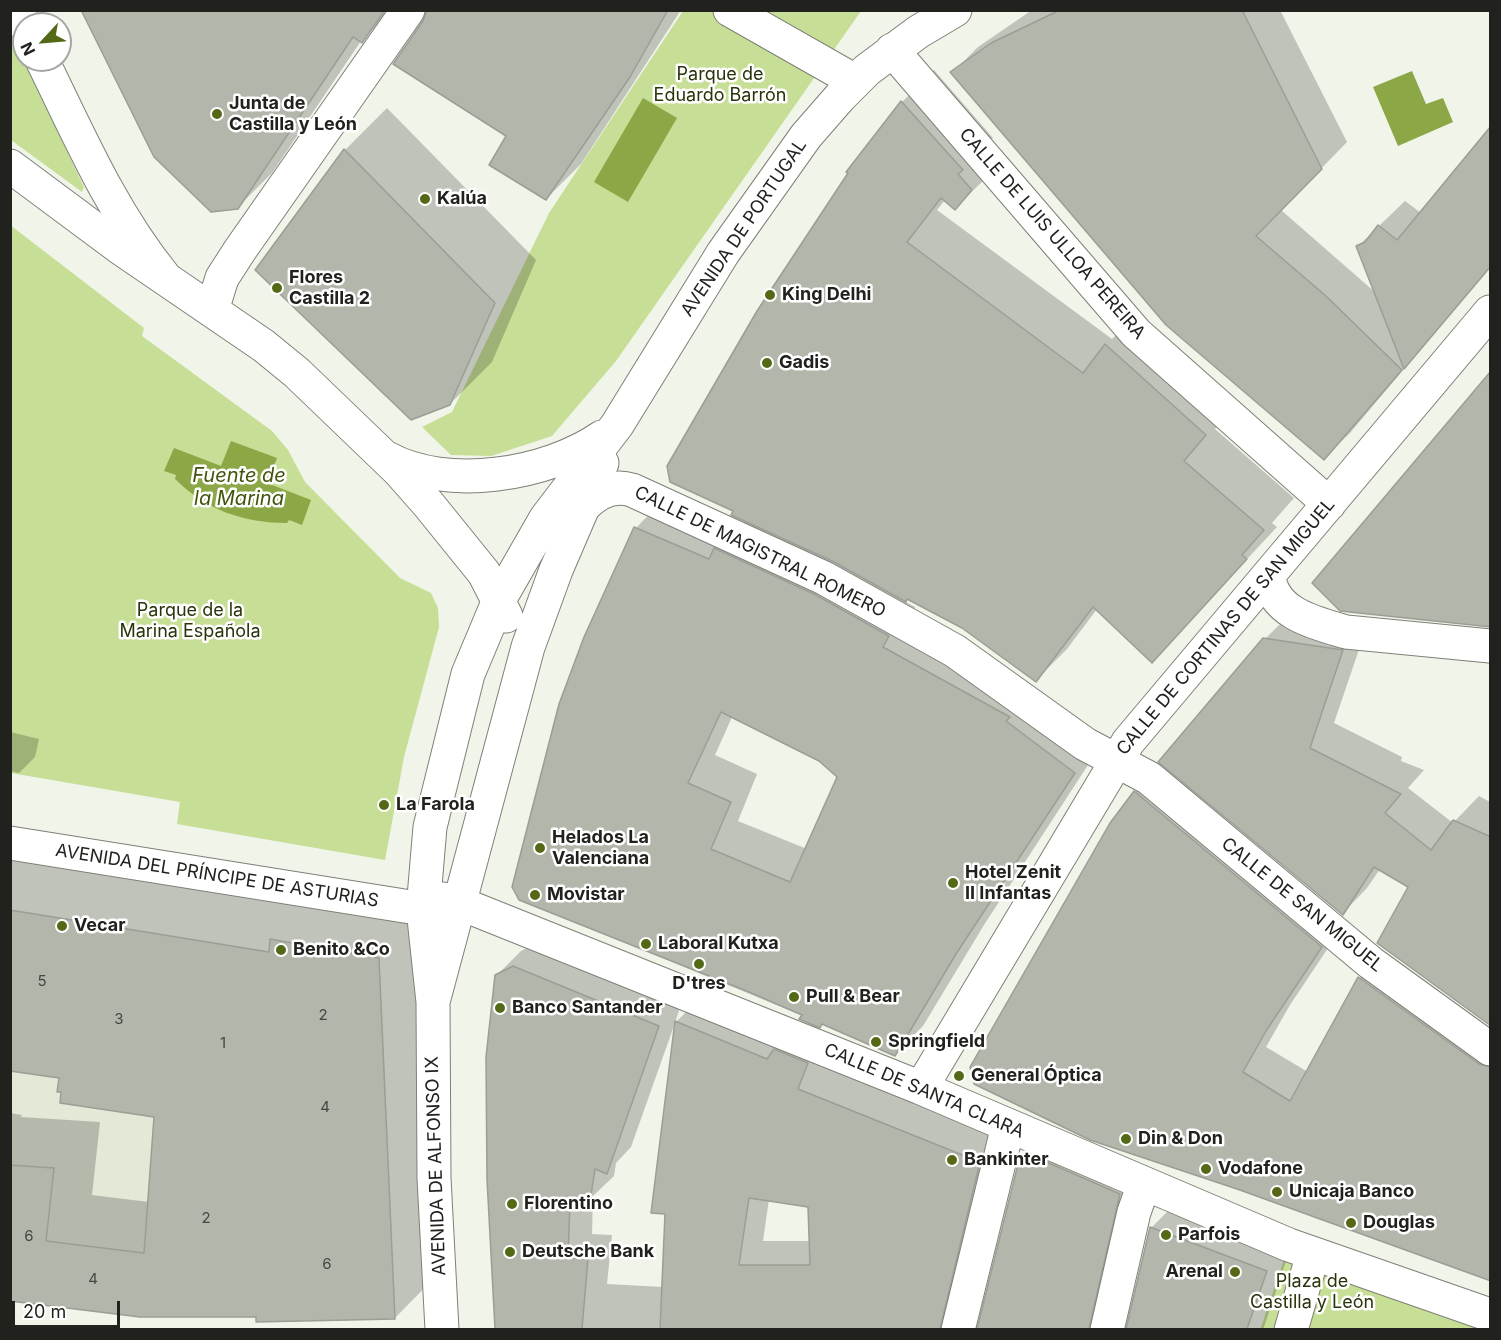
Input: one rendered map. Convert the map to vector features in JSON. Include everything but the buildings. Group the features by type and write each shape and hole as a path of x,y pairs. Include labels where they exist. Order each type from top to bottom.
{"street":[{"path":"212,310 222,278 240,250 408,10"},
{"path":"730,10 855,81"},
{"name":"AVENIDA DE PORTUGAL","path":"423,909 430,827 448,746 468,674 499,600 546,518 617,425 723,253 806,136 855,81 892,50 955,10"},
{"name":"CALLE DE LUIS ULLOA PEREIRA","path":"892,50 1136,333 1329,504"},
{"path":"48,72 118,210 168,281"},
{"path":"10,166 292,368 383,455 475,559 499,600 513,642 516,684"},
{"name":"CALLE DE CORTINAS DE SAN MIGUEL","path":"921,1088 1115,759 1142,723 1491,312"},
{"path":"383,455 414,469 442,474 475,476 507,473 565,456 599,439 617,425"},
{"name":"AVENIDA DE PORTUGAL","path":"468,871 516,684 546,597 617,425"},
{"name":"CALLE DE MAGISTRAL ROMERO","path":"583,507 597,494 624,487 807,570 955,651 1085,744 1115,759"},
{"path":"1269,576 1270,589 1290,611 1325,626 1346,632 1491,646"},
{"name":"CALLE DE SAN MIGUEL","path":"1115,759 1149,778 1371,963 1491,1049"},
{"name":"AVENIDA DEL PRÍNCIPE DE ASTURIAS","path":"10,843 423,909"},
{"path":"423,909 444,898 468,871"},
{"name":"AVENIDA DE ALFONSO IX","path":"433,1002 468,871"},
{"name":"CALLE DE SANTA CLARA","path":"459,903 921,1088 1313,1254 1491,1315"},
{"name":"AVENIDA DE ALFONSO IX","path":"423,909 433,1002 434,1167 442,1329"},
{"path":"958,1329 1008,1126"},
{"path":"1107,1329 1134,1212 1144,1184"},
{"path":"1291,1329 1313,1254"}],"shaded area":[{"path":"11,1071 59,1078 57,1092 61,1092 60,1103 154,1117 144,1253 46,1242 54,1168 11,1165"}],"green space":[{"name":"Parque de Eduardo Barrón","path":"683,11 861,11 616,361 552,436 491,456 451,455 422,427 452,412 549,213"},
{"path":"10,32 12,72 29,72 84,187 82,192 11,140"},
{"name":"Parque de la Marina Española","path":"10,225 144,328 142,336 272,431 288,450 305,482 400,578 431,593 438,608 439,627 404,757 385,860 177,824 180,802 11,773"},
{"name":"Plaza de Castilla y León","path":"1289,1245 1490,1329 1260,1330"}],"water":[{"path":"1412,71 1426,104 1443,98 1453,122 1398,146 1373,87"},
{"path":"643,98 677,118 628,202 594,182"},
{"name":"Fuente de la Marina","path":"231,441 277,458 267,483 311,500 302,525 289,520 287,523 271,522 227,513 187,490 175,479 176,475 164,471 174,448 221,466"}],"place":[{"name":"Junta de Castilla y León","path":"217,114"},
{"name":"Kalúa","path":"425,199"},
{"name":"Flores Castilla 2","path":"277,288"},
{"name":"King Delhi","path":"770,295"},
{"name":"Gadis","path":"767,363"},
{"name":"La Farola","path":"384,805"},
{"name":"Helados La Valenciana","path":"540,848"},
{"name":"Hotel Zenit II Infantas","path":"953,883"},
{"name":"Movistar","path":"535,895"},
{"name":"Vecar","path":"62,926"},
{"name":"Laboral Kutxa","path":"646,944"},
{"name":"Benito &Co","path":"281,950"},
{"name":"D'tres","path":"699,964"},
{"name":"Pull & Bear","path":"794,997"},
{"name":"Banco Santander","path":"500,1008"},
{"name":"Springfield","path":"876,1042"},
{"name":"General Óptica","path":"959,1076"},
{"name":"Din & Don","path":"1126,1139"},
{"name":"Bankinter","path":"952,1160"},
{"name":"Vodafone","path":"1206,1169"},
{"name":"Unicaja Banco","path":"1277,1192"},
{"name":"Florentino","path":"512,1204"},
{"name":"Douglas","path":"1351,1223"},
{"name":"Parfois","path":"1166,1235"},
{"name":"Deutsche Bank","path":"510,1252"},
{"name":"Arenal","path":"1235,1272"}]}
